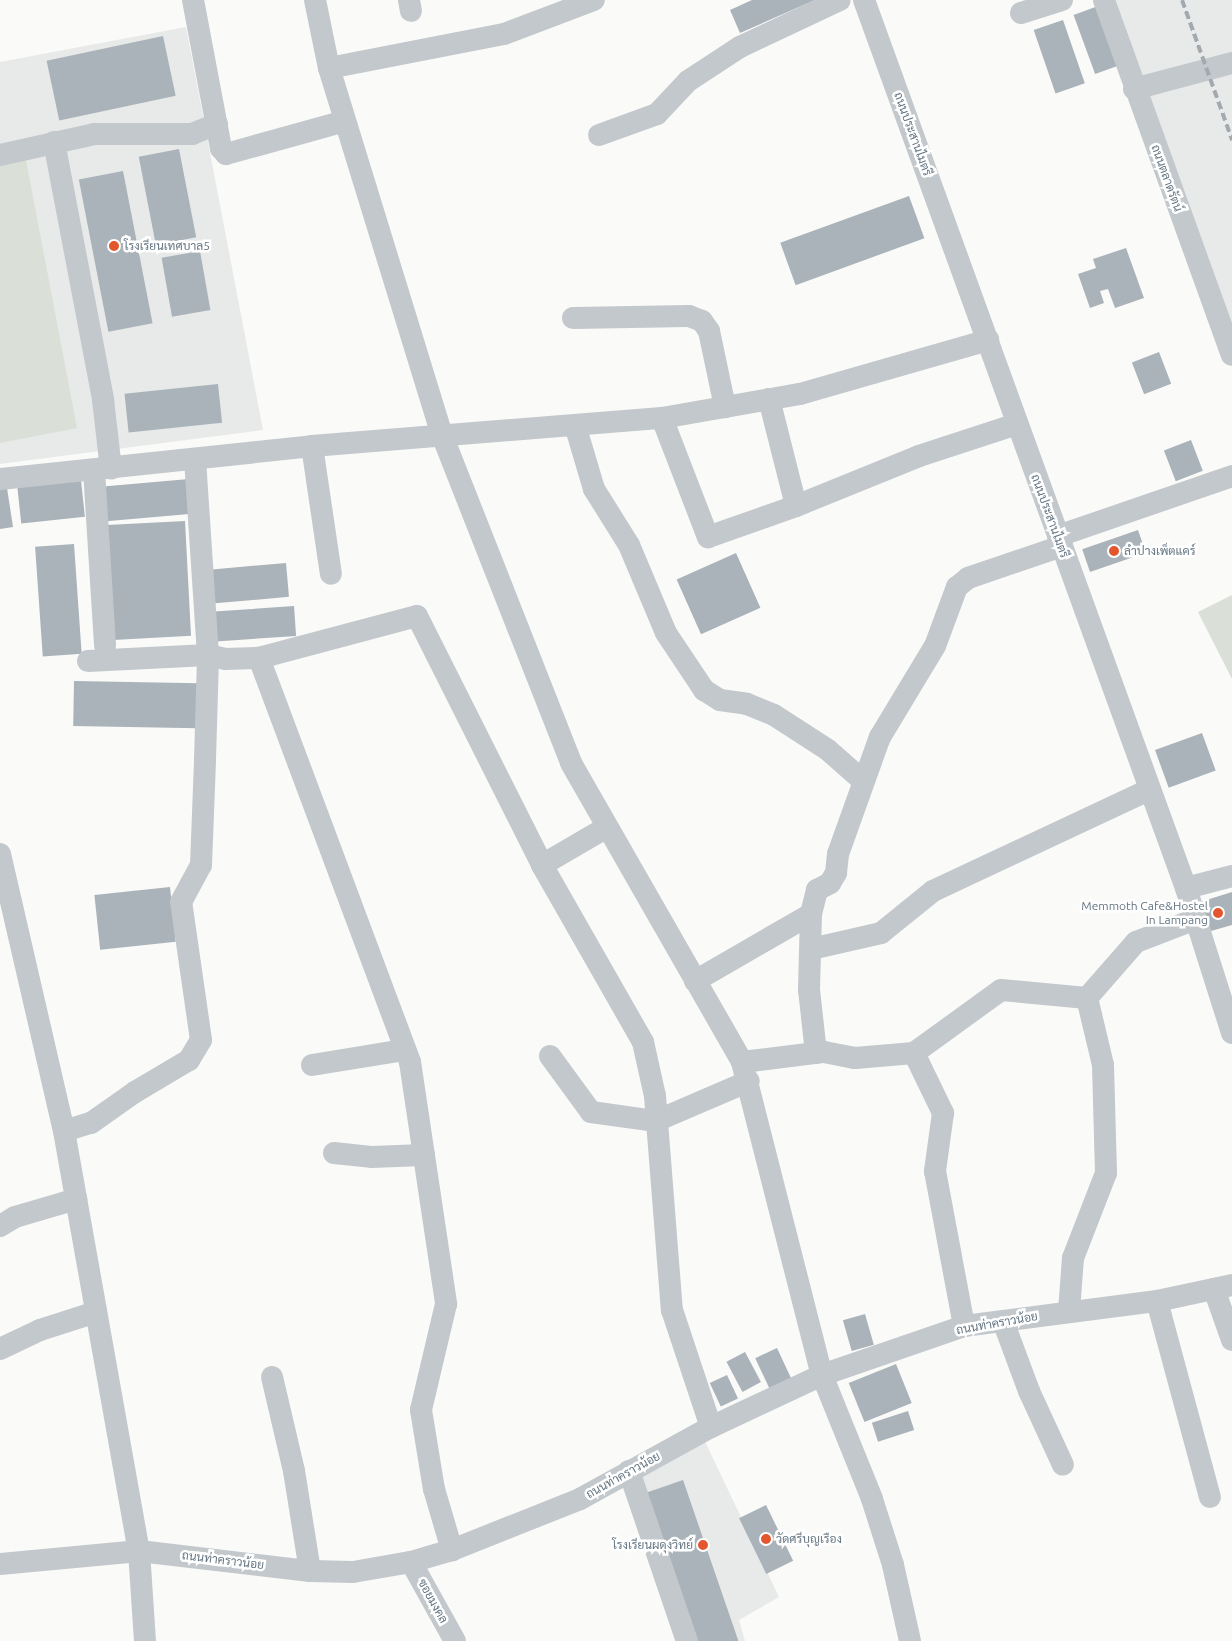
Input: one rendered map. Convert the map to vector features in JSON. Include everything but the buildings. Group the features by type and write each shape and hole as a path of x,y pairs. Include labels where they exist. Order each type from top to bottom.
{"street":[{"path":"193,0 221,148 226,154 345,121"},
{"path":"315,0 329,68 442,436 571,763 746,1071 822,1375 872,1499 894,1565 910,1641"},
{"path":"329,68 504,34 594,0"},
{"path":"599,135 657,114 688,81 740,47 840,0"},
{"name":"ถนนประสานไมตรี","path":"864,0 1186,888 1232,1032"},
{"path":"1021,13 1062,0"},
{"name":"ถนนตลาดรัตน์","path":"1104,0 1134,89 1232,355"},
{"path":"1134,89 1232,63"},
{"path":"0,155 95,134 192,134 217,124"},
{"path":"54,142 103,400 102,470 105,646"},
{"path":"573,318 690,316 702,321 709,331 725,407"},
{"path":"0,479 102,470 312,446 662,418 800,394 988,340"},
{"path":"769,399 796,506"},
{"path":"662,418 708,537 796,506 919,456 1017,424"},
{"path":"575,425 594,489 629,545 666,634 704,690 720,700 748,704 774,715 828,750 862,780"},
{"path":"312,446 331,574"},
{"path":"64,1131 91,1123 135,1092 189,1060 201,1040 180,902 201,865 208,656 194,460"},
{"path":"816,1053 809,990 811,914 817,890 830,883 836,872 838,854 862,780 895,708 935,646 957,587 968,578 1232,476"},
{"path":"88,661 208,656 225,660 259,658 417,616 542,865 643,1042 655,1096 672,1310 711,1427"},
{"path":"259,658 405,1050 424,1154 446,1304 421,1410 434,1488 452,1550"},
{"path":"811,949 880,933 933,891 1150,790"},
{"path":"542,865 607,827"},
{"path":"1,859 64,1131 139,1551 145,1641"},
{"path":"1186,888 1232,876"},
{"path":"695,981 811,914"},
{"path":"1087,998 1136,942 1196,919"},
{"path":"550,1056 591,1112 656,1121 746,1071 816,1053 856,1058 914,1053 1001,990 1087,998"},
{"path":"1069,1311 1073,1258 1106,1173 1103,1065 1087,998"},
{"path":"312,1065 405,1050"},
{"path":"914,1053 944,1113 935,1171 964,1326"},
{"path":"334,1153 371,1158 424,1154"},
{"path":"0,1226 15,1217 76,1198"},
{"path":"1223,1287 1232,1340"},
{"name":"ถนนท่าคราวน้อย","path":"0,1564 139,1551 310,1571 353,1572 411,1562 452,1550 580,1499 711,1427 822,1375 964,1326 1158,1301 1223,1287"},
{"path":"1158,1301 1210,1497"},
{"path":"0,1349 40,1330 96,1312"},
{"path":"1003,1321 1052,1446 1063,1465"},
{"path":"272,1377 294,1471 310,1571"},
{"path":"629,1471 687,1641"},
{"name":"ซอยมงคล","path":"411,1562 455,1641"}],"shaded area":[{"path":"1116,0 1232,0 1232,327"},
{"name":"โรงเรียนเทศบาล5","path":"186,27 263,430 0,464 0,62"},
{"path":"25,155 77,428 0,443 0,159"},
{"path":"1232,595 1232,679 1198,612"},
{"name":"โรงเรียนผดุงวิทย์","path":"701,1433 779,1597 739,1620 745,1641 687,1641 629,1471"}],"railway":[{"path":"1182,0 1232,140"}],"place":[{"name":"โรงเรียนเทศบาล5","path":"114,246"},
{"name":"ลำปางเพ็ตแคร์","path":"1114,551"},
{"name":"Memmoth Cafe&Hostel In Lampang","path":"1218,913"},
{"name":"วัดศรีบุญเรือง","path":"766,1539"},
{"name":"โรงเรียนผดุงวิทย์","path":"703,1545"}]}
